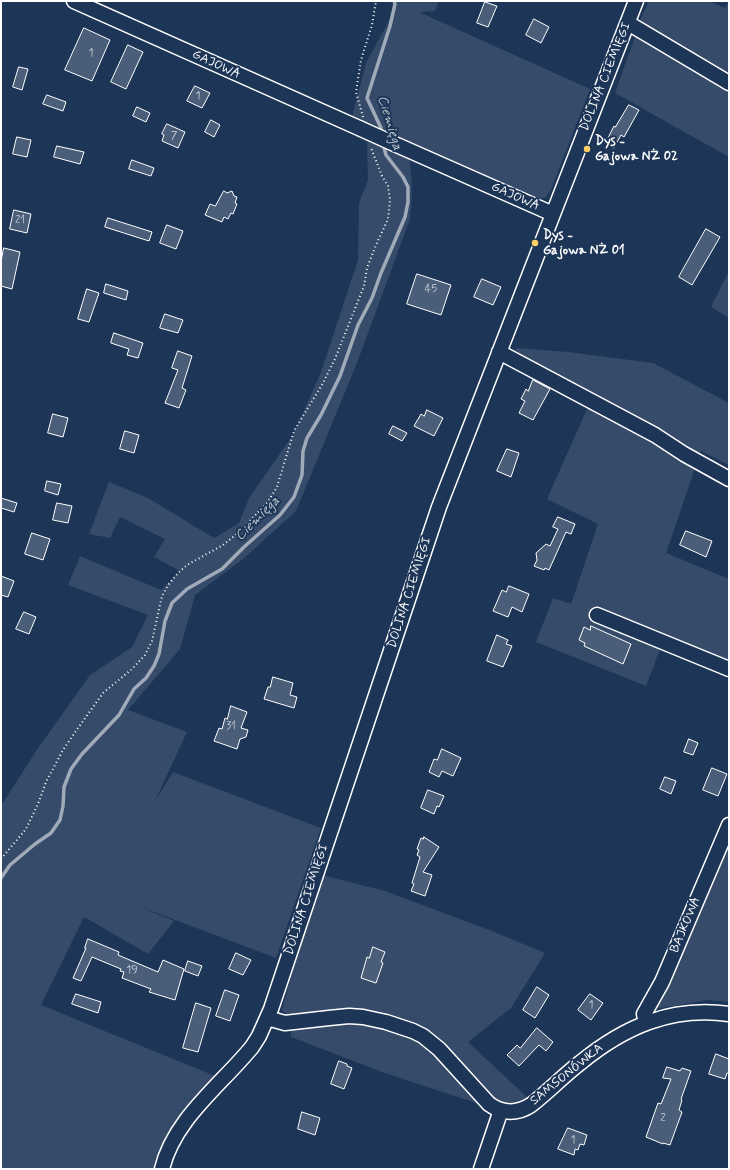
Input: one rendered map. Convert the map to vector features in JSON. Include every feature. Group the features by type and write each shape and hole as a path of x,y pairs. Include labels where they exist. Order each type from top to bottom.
{"street":[{"name":"GAJOWA","path":"74,1 362,125 390,142 553,214"},
{"name":"DOLINA CIEMIĘGI","path":"162,1169 170,1147 186,1121 252,1046 259,1036 267,1018 439,507 498,352 597,109 636,1"},
{"path":"628,23 729,84"},
{"path":"498,352 655,435 684,454 729,479"},
{"path":"597,615 729,670"},
{"name":"BAJKOWA","path":"646,1024 644,1014 662,982 729,825"},
{"name":"SAMSONÓWKA","path":"501,1110 513,1112 526,1108 595,1052 619,1036 646,1024 671,1015 682,1013 703,1012 729,1014"},
{"path":"267,1018 285,1023 349,1016 378,1020 413,1031 423,1036 439,1049 485,1100 501,1110 481,1169"}],"path":[{"path":"362,125 356,92 361,60 372,25 376,1"},
{"path":"1,858 26,829 38,804 46,782 82,722 103,693 132,669 145,655 152,641 162,596 169,584 188,564 223,545 243,529 268,503 277,487 294,431 323,383 335,359 364,286 368,268 376,245 388,219 390,200 388,186 382,176 371,146"}],"shaded area":[{"path":"395,1 439,1 435,11 419,12 590,89 551,190 546,197 536,200 398,139 381,128 352,117 366,63 397,6"},
{"path":"649,1 708,1 725,8 729,1 729,76 638,24"},
{"path":"636,34 729,87 729,157 615,93"},
{"path":"367,142 391,149 409,158 412,188 410,219 357,363 296,511 243,559 195,595 180,649 128,710 187,732 155,801 173,772 321,828 276,958 133,904 174,921 148,954 84,917 41,1005 215,1076 185,1111 156,1169 1,1169 1,806 36,751 90,675 132,647 148,615 68,585 80,556 161,590 180,571 154,557 165,539 120,517 110,538 89,534 109,482 148,498 214,538 239,523 249,498 293,435 321,372 358,260 359,203 368,180"},
{"path":"729,271 729,318 711,307"},
{"path":"517,348 568,352 653,363 729,403 729,465 701,451 666,553 729,579 729,666 664,639 646,686 536,642 553,598 571,604 598,524 547,499 591,400 507,366"},
{"path":"729,832 729,1002 707,1000 655,1009"},
{"path":"322,875 385,891 492,931 545,953 511,1008 468,1042 528,1098 513,1103 482,1105 382,1072 291,1037 291,1029 317,1025 354,1022 383,1026 387,1014 378,1011 353,1009 288,1015 282,1010 305,924"}],"building":[{"path":"485,2 497,6 488,27 477,23"},
{"path":"534,19 549,27 541,43 526,35"},
{"path":"84,28 110,40 92,81 65,70"},
{"path":"128,45 143,52 126,89 111,82"},
{"path":"19,67 28,69 22,90 13,87"},
{"path":"195,86 210,93 202,108 187,101"},
{"path":"47,95 66,102 63,111 43,104"},
{"path":"629,105 639,110 624,137 621,135 614,148 605,144 614,126 615,127"},
{"path":"137,107 150,113 146,122 133,116"},
{"path":"211,120 220,125 214,137 205,132"},
{"path":"167,124 185,132 178,148 162,141 164,135 162,134"},
{"path":"17,137 31,140 27,157 13,154"},
{"path":"57,146 84,152 80,164 54,157"},
{"path":"132,160 154,168 151,176 129,169"},
{"path":"224,191 227,193 232,191 234,196 237,197 235,203 237,204 233,214 231,213 228,219 224,217 222,222 205,215 210,204 215,206"},
{"path":"14,210 31,214 27,233 10,229"},
{"path":"108,218 152,232 149,241 105,227"},
{"path":"167,225 183,231 176,249 160,243"},
{"path":"706,229 720,237 692,285 679,277"},
{"path":"4,248 20,252 12,289 1,286 1,262"},
{"path":"417,274 451,285 441,315 407,304"},
{"path":"482,279 501,287 493,305 474,297"},
{"path":"106,284 128,291 126,300 104,293"},
{"path":"87,289 99,293 89,322 78,319"},
{"path":"165,314 183,320 178,333 160,328"},
{"path":"114,333 143,343 138,358 127,355 129,349 111,343"},
{"path":"178,351 192,356 182,388 186,390 179,408 165,403 178,370 172,368"},
{"path":"533,380 550,389 533,420 519,413 525,401 521,399 526,389 528,391"},
{"path":"427,410 443,418 434,436 414,426 421,414 424,416"},
{"path":"53,414 68,418 63,437 48,433"},
{"path":"393,426 407,433 402,441 389,434"},
{"path":"125,431 139,435 134,453 120,449"},
{"path":"507,449 519,453 511,477 497,471"},
{"path":"47,481 61,484 58,495 45,491"},
{"path":"1,498 17,503 14,512 1,508"},
{"path":"57,503 72,506 68,523 53,520"},
{"path":"558,517 575,524 571,534 566,532 549,570 545,568 544,570 534,566 537,560 536,553 546,544 550,546 558,529 553,527"},
{"path":"686,531 712,541 706,557 680,545"},
{"path":"32,533 50,539 43,560 25,554"},
{"path":"1,576 14,581 8,597 1,595"},
{"path":"509,586 529,594 522,612 512,607 508,617 493,611 502,590 506,592"},
{"path":"24,612 36,617 29,634 16,629"},
{"path":"591,626 631,644 623,664 584,646 585,643 579,640 584,627 590,630"},
{"path":"497,635 508,640 506,644 512,646 503,667 487,661"},
{"path":"273,677 293,683 290,695 297,697 294,708 264,699"},
{"path":"231,706 247,712 241,728 248,730 246,737 240,739 237,749 214,741 219,728 222,729 225,718 227,719"},
{"path":"689,739 698,743 693,755 684,752"},
{"path":"442,749 461,758 453,776 442,771 439,777 429,772 434,759 437,760"},
{"path":"712,768 727,774 718,796 703,790"},
{"path":"665,777 676,781 671,794 660,789"},
{"path":"428,790 444,796 439,807 437,806 434,814 421,808"},
{"path":"424,837 439,847 423,872 432,875 425,896 411,891 420,857 417,855 419,850 417,849 421,838 423,839"},
{"path":"88,939 119,952 118,955 158,972 163,960 184,969 175,1000 149,992 151,989 122,978 124,972 120,971 121,969 92,957 81,981 73,978 86,948"},
{"path":"373,947 385,952 376,983 361,978 367,957 369,958"},
{"path":"236,953 251,960 243,975 229,969"},
{"path":"188,961 202,966 198,976 185,971"},
{"path":"537,987 549,995 535,1018 523,1010"},
{"path":"225,990 239,995 230,1021 216,1016"},
{"path":"76,994 101,1002 98,1013 72,1004"},
{"path":"590,994 603,1003 591,1020 578,1010"},
{"path":"196,1003 211,1008 198,1052 183,1048"},
{"path":"537,1028 553,1042 546,1051 539,1045 519,1066 507,1055 517,1045 520,1048"},
{"path":"716,1054 729,1059 729,1073 727,1073 725,1079 709,1074"},
{"path":"339,1061 352,1068 344,1089 331,1084"},
{"path":"667,1067 680,1071 682,1068 691,1071 681,1099 679,1110 682,1112 670,1145 663,1144 646,1137 658,1103 661,1104 671,1079 663,1078"},
{"path":"302,1112 320,1118 315,1135 298,1129"},
{"path":"568,1128 587,1135 584,1145 580,1144 578,1150 575,1149 574,1155 558,1149"}],"waterway":[{"name":"Ciemięga","path":"381,134 381,128 367,98 390,26 395,4 394,1"},
{"name":"Ciemięga","path":"1,878 10,865 51,833 60,820 63,806 64,787 71,769 82,754 119,715 134,689 146,678 154,666 159,654 165,621 172,603 187,589 222,569 280,515 294,497 302,475 303,451 307,438 321,415 340,376 358,325 372,298 405,217 408,202 408,187 403,177 386,155 383,144"}],"place":[{"name":"Dys - Gajowa NŻ 02","path":"587,149"},
{"name":"Dys - Gajowa NŻ 01","path":"535,243"}]}
